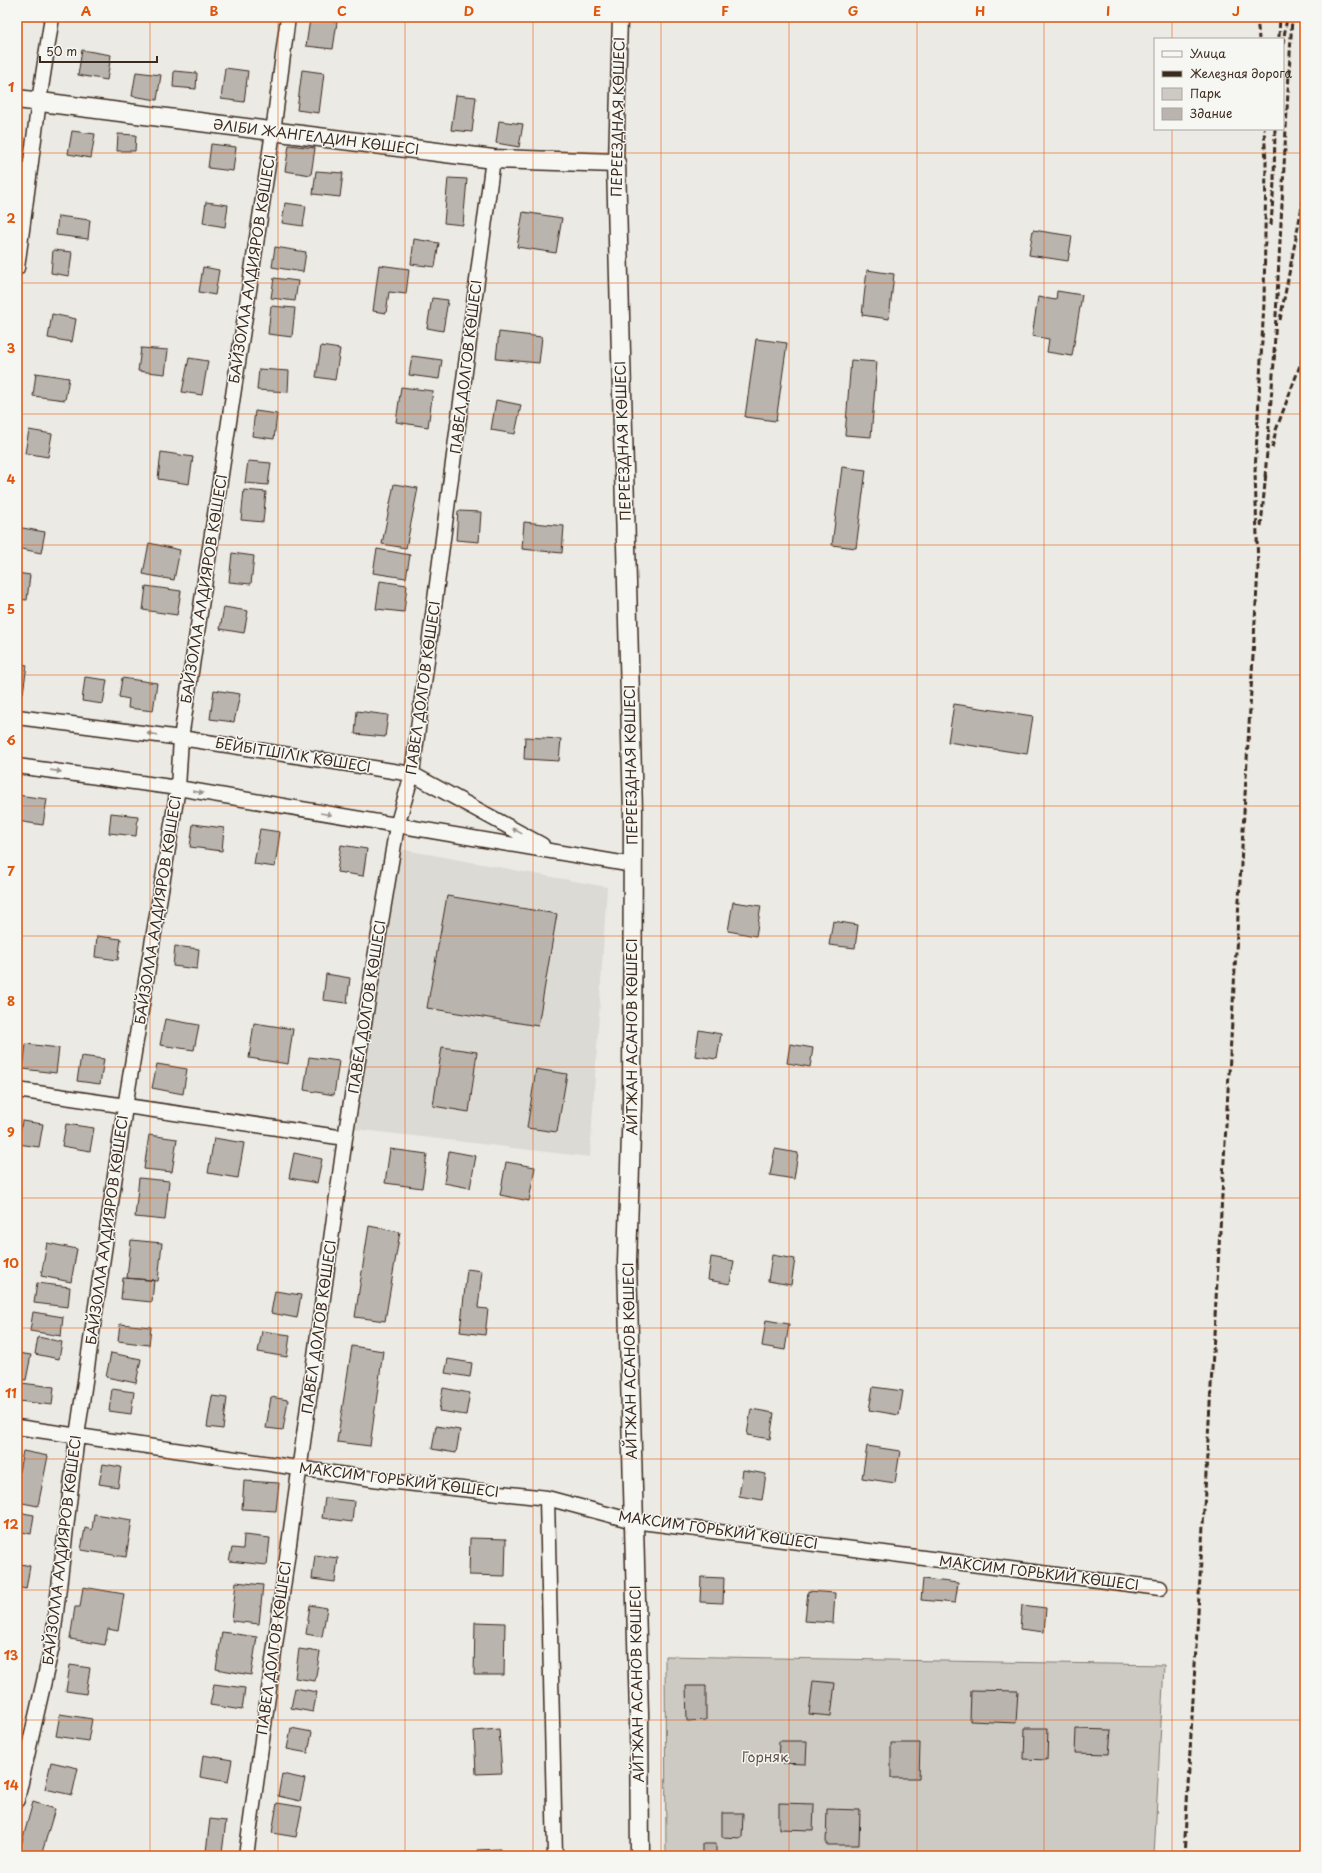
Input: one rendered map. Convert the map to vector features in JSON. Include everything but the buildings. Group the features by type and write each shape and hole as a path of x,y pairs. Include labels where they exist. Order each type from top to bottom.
{"street":[{"path":"17,268 39,101 52,17"},
{"name":"БАЙЗОЛЛА АЛДИЯРОВ КӨШЕСІ","path":"17,1800 52,1646 77,1436 125,1107 178,788 181,738 273,132 288,17"},
{"name":"ПЕРЕЕЗДНАЯ КӨШЕСІ","path":"620,17 616,163 633,812 633,865"},
{"name":"ӘЛІБИ ЖАНГЕЛДИН КӨШЕСІ","path":"17,99 493,159 616,163"},
{"name":"ПАВЕЛ ДОЛГОВ КӨШЕСІ","path":"246,1856 345,1138 397,826 412,774 493,159"},
{"name":"БЕЙБІТШІЛІК КӨШЕСІ","path":"17,717 181,738 412,774 551,850"},
{"name":"БЕЙБІТШІЛІК КӨШЕСІ","path":"17,766 178,788 633,865"},
{"name":"АЙТЖАН АСАНОВ КӨШЕСІ","path":"633,865 632,1103 627,1262 639,1715 640,1856"},
{"path":"17,1090 345,1138"},
{"name":"МАКСИМ ГОРЬКИЙ КӨШЕСІ","path":"17,1427 387,1481 547,1498 633,1521 1160,1588"},
{"path":"547,1498 555,1856"}],"shaded area":[{"path":"400,849 607,887 590,1157 354,1129"}],"green space":[{"name":"Горняк","path":"665,1656 1164,1665 1154,1856 666,1856"}],"railway":[{"path":"1257,17 1259,38"},
{"path":"1279,37 1280,17"},
{"path":"1284,38 1287,17"},
{"path":"1274,353 1292,17"},
{"path":"1184,1856 1258,569 1255,472 1264,303 1266,162 1264,130"},
{"path":"1271,225 1275,130"},
{"path":"1280,320 1305,191"},
{"path":"1265,477 1275,349"},
{"path":"1272,448 1276,430 1305,352"},
{"path":"1261,526 1266,472"}]}
